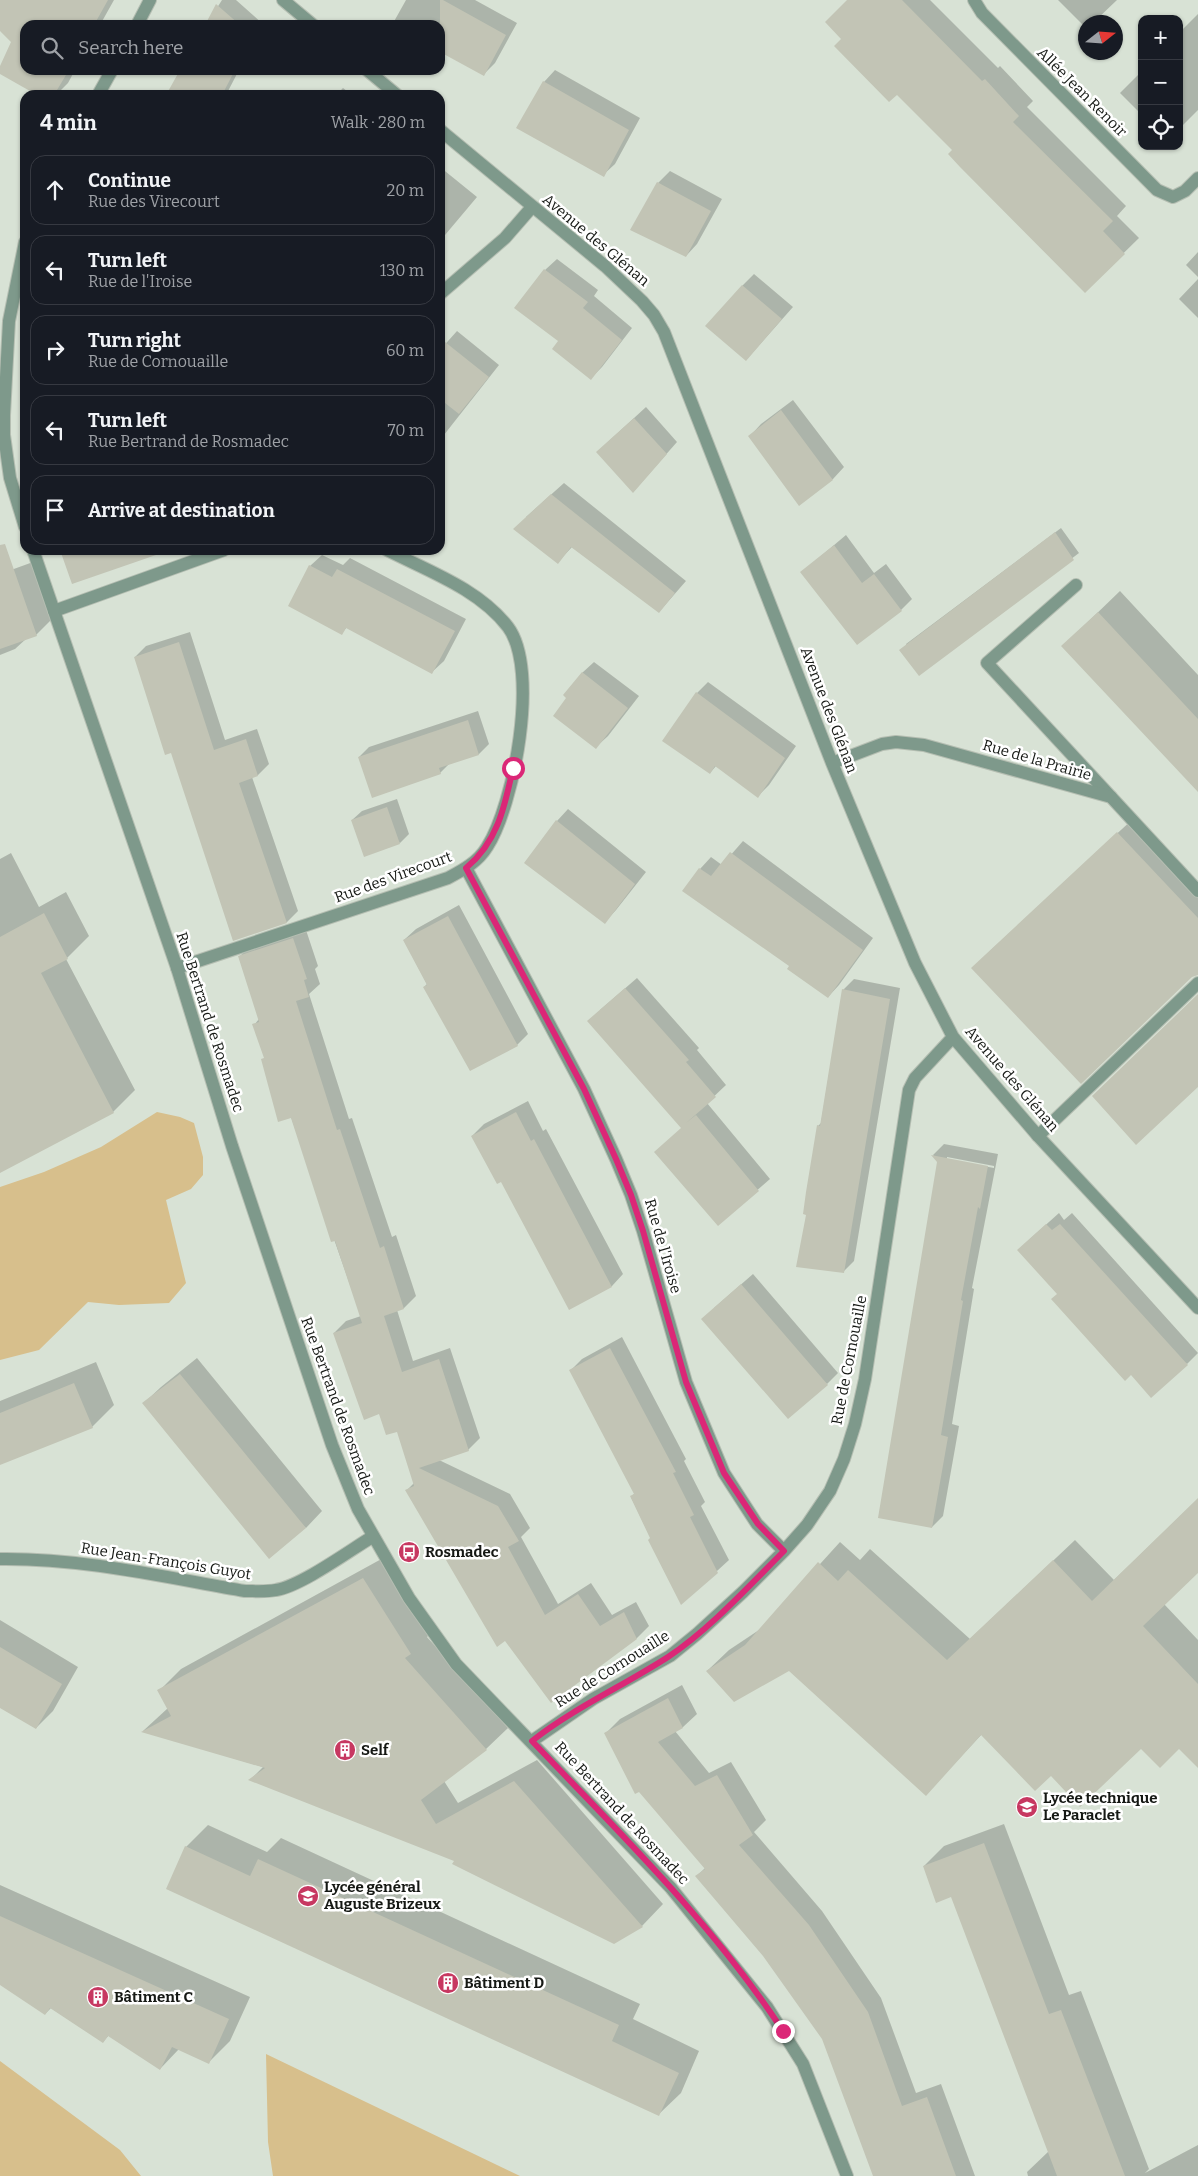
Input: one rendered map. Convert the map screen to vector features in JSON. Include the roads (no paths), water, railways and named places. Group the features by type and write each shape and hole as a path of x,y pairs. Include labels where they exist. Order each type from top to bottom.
{"street":[{"path":"140,20 150,0"},
{"path":"283,0 307,20"},
{"name":"Allée Jean Renoir","path":"974,0 982,14 1157,190 1173,197 1185,191 1198,178"},
{"path":"101,90 109,75"},
{"path":"373,75 392,90"},
{"name":"Avenue des Glénan","path":"445,134 626,284 654,315 664,332 832,763 914,963 953,1037 1038,1136 1198,1308"},
{"path":"445,290 505,238 532,207"},
{"path":"20,267 9,321 4,425 10,478 20,511"},
{"name":"Rue Bertrand de Rosmadec","path":"35,555 177,968 232,1146 332,1445 350,1492 372,1538 441,1645 471,1680 532,1741 671,1888 767,2007 803,2064 847,2176"},
{"path":"54,611 210,555"},
{"name":"Rue des Virecourt","path":"177,968 434,882 466,868 486,848 500,820 506,798 523,708 524,684 521,662 510,629 488,606 473,595 397,555"},
{"path":"1076,585 987,663 1198,891"},
{"name":"Rue de la Prairie","path":"832,763 882,744 896,742 924,745 1111,797"},
{"name":"Rue de l'Iroise","path":"466,868 584,1089 616,1159 643,1231 686,1382 724,1473 758,1524 784,1551"},
{"path":"1038,1136 1198,983"},
{"name":"Rue de Cornouaille","path":"532,1741 593,1700 670,1656 697,1634 784,1551 830,1492 844,1459 855,1424 865,1379 909,1090 915,1078 953,1037"},
{"name":"Rue Jean-François Guyot","path":"0,1559 32,1558 82,1563 245,1592 267,1591 278,1590 293,1584 372,1538"}],"place":[{"name":"Rosmadec","path":"409,1552"},
{"name":"Self","path":"345,1750"},
{"name":"Lycée technique Le Paraclet","path":"1027,1807"},
{"name":"Lycée général Auguste Brizeux","path":"308,1896"},
{"name":"Bâtiment D","path":"448,1983"},
{"name":"Bâtiment C","path":"98,1997"}]}
